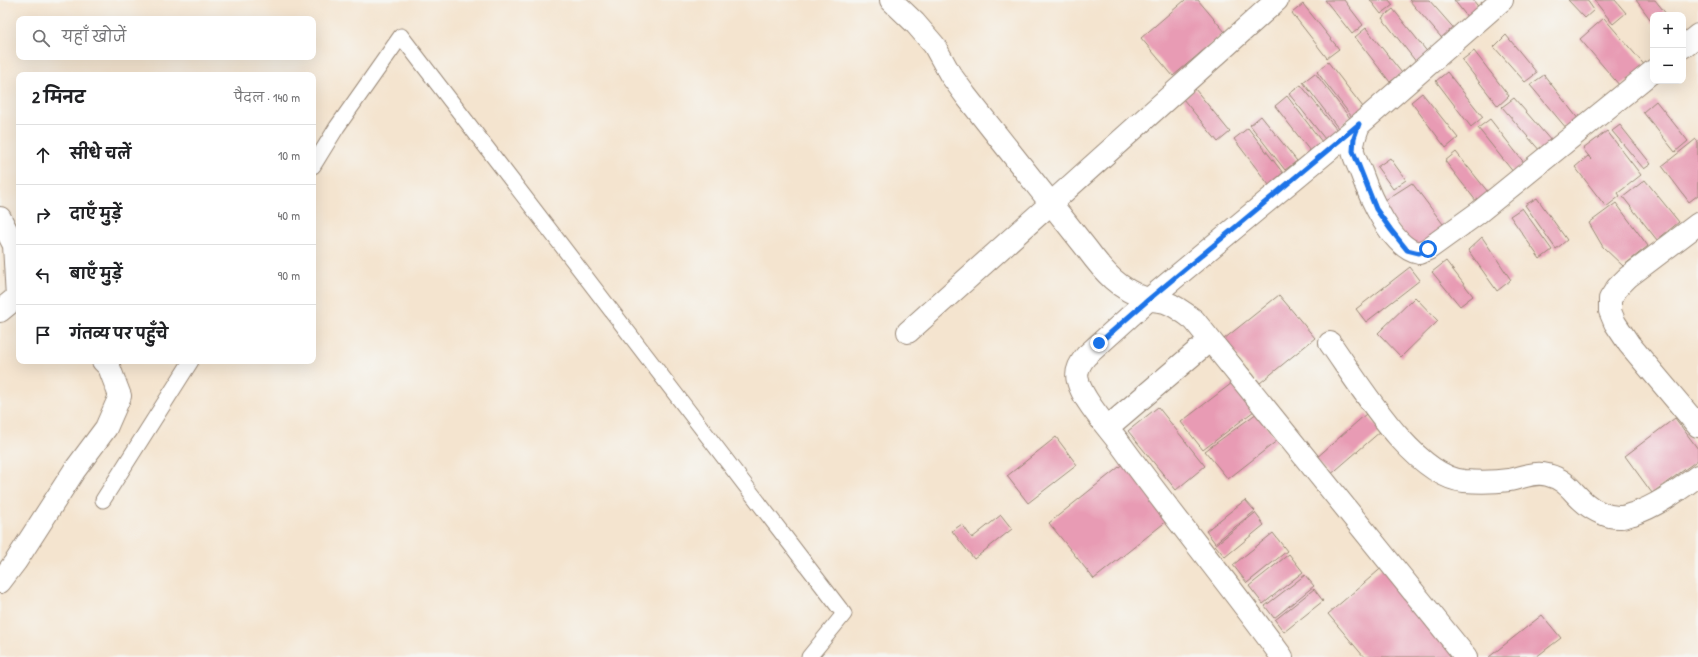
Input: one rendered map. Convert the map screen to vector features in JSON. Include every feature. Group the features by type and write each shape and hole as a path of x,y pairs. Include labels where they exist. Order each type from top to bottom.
{"street":[{"path":"890,0 915,23 934,45 950,74 966,96 1105,273 1117,284 1134,294 1148,300 1164,302 1178,308 1194,320 1466,657"},
{"path":"908,332 1276,0"},
{"path":"1282,657 1255,619 1085,396 1077,380 1078,367 1086,356 1148,300 1359,124 1502,0"},
{"path":"1686,45 1698,35"},
{"path":"1359,124 1354,138 1353,151 1376,209 1407,250 1419,253 1428,249 1478,213 1650,73"},
{"path":"0,218 14,245 16,272"},
{"path":"1698,224 1628,277 1617,288 1610,299 1610,311 1615,323 1629,344 1698,426"},
{"path":"0,311 16,299"},
{"path":"1108,428 1210,340"},
{"path":"1330,343 1397,436 1437,472 1462,481 1487,482 1510,480 1531,474 1545,474 1559,478 1571,487 1586,503 1603,514 1621,518 1662,501 1698,476"},
{"path":"0,582 16,561 74,471 106,428 120,396 109,367 106,364"}],"lane":[{"path":"316,161 400,36 844,614 809,657"},
{"path":"103,500 189,364"}],"building":[{"path":"1185,0 1198,0 1225,32 1173,76 1141,38"},
{"path":"1325,0 1344,0 1363,25 1352,34"},
{"path":"1370,0 1389,0 1393,5 1381,14"},
{"path":"1409,0 1429,0 1458,33 1447,44"},
{"path":"1454,0 1473,0 1480,9 1468,18"},
{"path":"1568,0 1587,0 1594,10 1585,18"},
{"path":"1594,0 1615,0 1626,13 1613,24"},
{"path":"1636,0 1655,0 1665,12 1650,12 1650,19"},
{"path":"1303,4 1339,49 1327,58 1292,13"},
{"path":"1393,9 1429,54 1417,63 1382,18"},
{"path":"1604,18 1647,68 1620,86 1580,39"},
{"path":"1366,28 1402,73 1390,82 1355,37"},
{"path":"1506,35 1537,73 1525,82 1494,47"},
{"path":"1474,51 1509,96 1498,106 1462,60"},
{"path":"1328,62 1363,107 1352,117 1317,72"},
{"path":"1447,72 1483,117 1471,127 1436,81"},
{"path":"1315,73 1350,118 1338,128 1303,82"},
{"path":"1544,75 1579,120 1567,129 1530,85"},
{"path":"1301,85 1337,130 1325,139 1289,94"},
{"path":"1195,89 1230,132 1218,142 1183,99"},
{"path":"1422,93 1458,138 1446,148 1411,102"},
{"path":"1287,96 1322,142 1310,151 1275,106"},
{"path":"1514,98 1552,142 1541,152 1502,107"},
{"path":"1656,101 1688,141 1675,152 1643,112"},
{"path":"1261,116 1297,161 1285,170 1250,125"},
{"path":"1490,119 1525,164 1514,173 1478,128"},
{"path":"1620,125 1651,164 1644,169 1612,131"},
{"path":"1248,128 1283,173 1269,185 1234,139"},
{"path":"1607,131 1641,175 1618,193 1620,196 1606,207 1575,167 1588,156 1592,160 1583,149"},
{"path":"1696,139 1698,142 1698,195 1689,202 1662,166"},
{"path":"1456,152 1492,197 1480,206 1445,161"},
{"path":"1390,158 1406,180 1393,189 1377,167"},
{"path":"1645,180 1679,222 1657,240 1623,197"},
{"path":"1412,183 1446,228 1416,250 1379,204"},
{"path":"1537,198 1567,240 1556,249 1525,205"},
{"path":"1616,203 1648,246 1623,266 1603,247 1589,223"},
{"path":"1522,208 1552,250 1540,259 1510,216"},
{"path":"1482,237 1511,280 1497,291 1468,250"},
{"path":"1446,261 1473,296 1460,306 1432,272"},
{"path":"1410,267 1420,280 1366,322 1356,309"},
{"path":"1279,295 1315,338 1260,383 1224,339"},
{"path":"1415,297 1438,321 1401,357 1378,333"},
{"path":"1232,383 1254,411 1203,450 1181,422"},
{"path":"1158,407 1205,466 1176,490 1128,431"},
{"path":"1257,413 1278,440 1228,479 1205,451"},
{"path":"1366,414 1381,431 1329,476 1315,459"},
{"path":"1675,418 1698,449 1698,460 1652,493 1625,456"},
{"path":"1056,437 1077,465 1028,503 1007,476"},
{"path":"1124,463 1168,520 1094,579 1049,523"},
{"path":"1245,500 1255,511 1215,543 1206,531"},
{"path":"1255,513 1264,525 1225,557 1215,545"},
{"path":"1001,515 1012,529 974,559 952,531 962,524 972,538"},
{"path":"1273,533 1287,551 1247,583 1233,565"},
{"path":"1289,554 1303,572 1263,604 1249,586"},
{"path":"1385,565 1457,657 1364,657 1328,614"},
{"path":"1305,575 1314,586 1274,618 1265,606"},
{"path":"1314,589 1323,601 1284,632 1275,620"},
{"path":"1542,615 1561,638 1536,657 1489,657"}],"route":[{"path":"1099,343 1148,300 1359,124 1354,138 1353,151 1367,190 1376,209 1407,250 1419,253 1428,249"}]}
